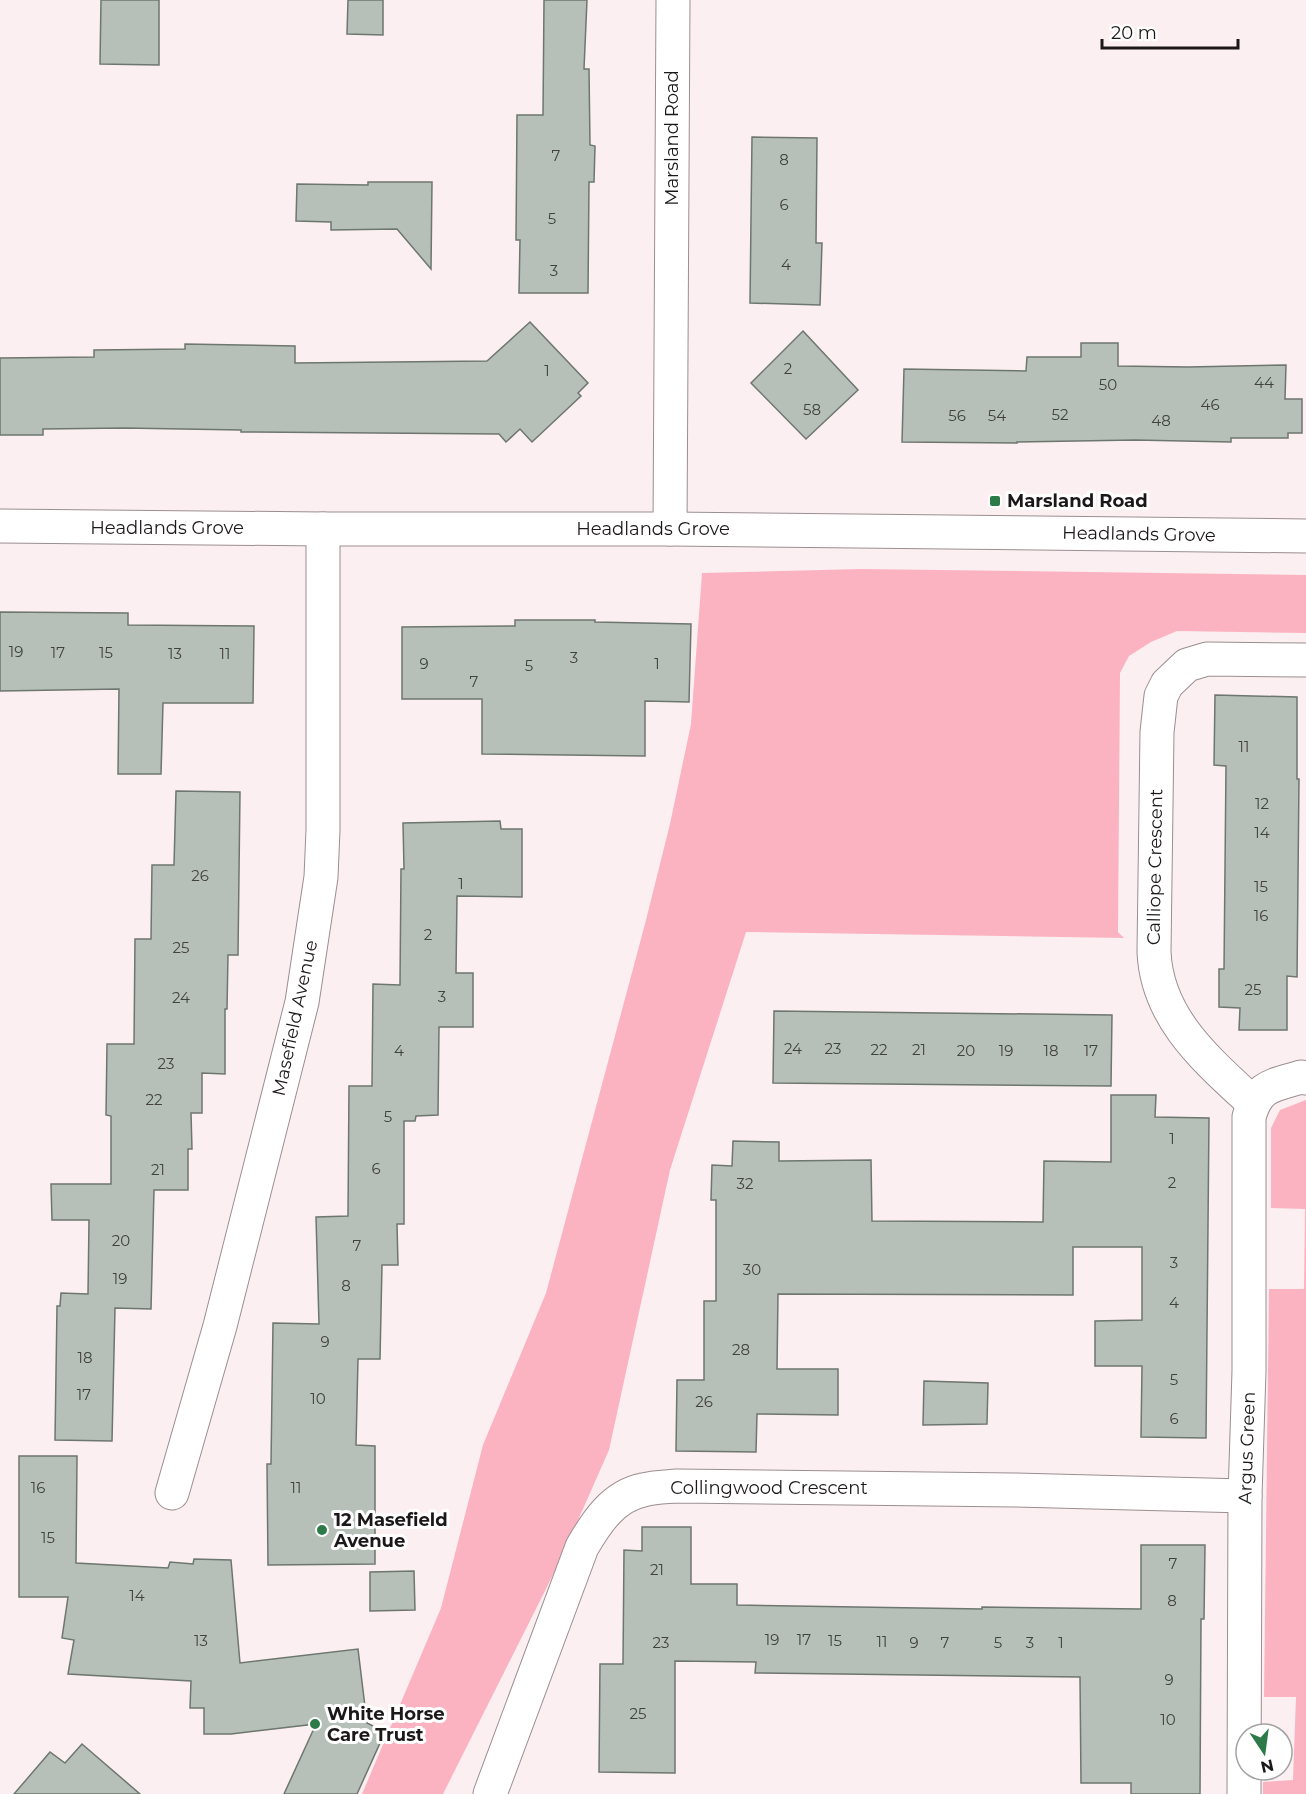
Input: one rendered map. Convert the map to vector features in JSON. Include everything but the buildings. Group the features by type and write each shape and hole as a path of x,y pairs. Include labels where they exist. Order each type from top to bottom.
{"street":[{"name":"Marsland Road","path":"670,529 673,0"},
{"name":"Headlands Grove","path":"0,526 670,529 1306,536"},
{"name":"Masefield Avenue","path":"171,1493 220,1326 302,1002 315,923 321,877 323,830 323,529"},
{"name":"Calliope Crescent","path":"1253,1103 1205,1057 1177,1022 1159,987 1154,952 1157,732 1161,696 1167,684 1187,665 1207,659 1306,660"},
{"path":"1253,1103 1263,1090 1306,1077"},
{"name":"Argus Green","path":"1244,1794 1245,1496 1249,1371 1248,1134 1253,1103"},
{"name":"Collingwood Crescent","path":"490,1794 582,1548 594,1525 625,1496 643,1490 699,1486 1245,1496"}],"shaded area":[{"path":"861,569 1306,575 1306,633 1177,631 1151,642 1129,656 1120,673 1118,932 1124,938 746,932 670,1170 609,1450 560,1561 443,1794 362,1794 441,1608 483,1445 546,1293 670,824 691,724 702,573"},
{"path":"1306,1100 1306,1794 1263,1794 1263,1782 1294,1782 1296,1697 1264,1697 1269,1289 1304,1289 1305,1209 1271,1208 1271,1128 1280,1110"}],"place":[{"name":"Marsland Road","path":"995,501"},
{"name":"12 Masefield Avenue","path":"322,1530"},
{"name":"White Horse Care Trust","path":"315,1724"}]}
